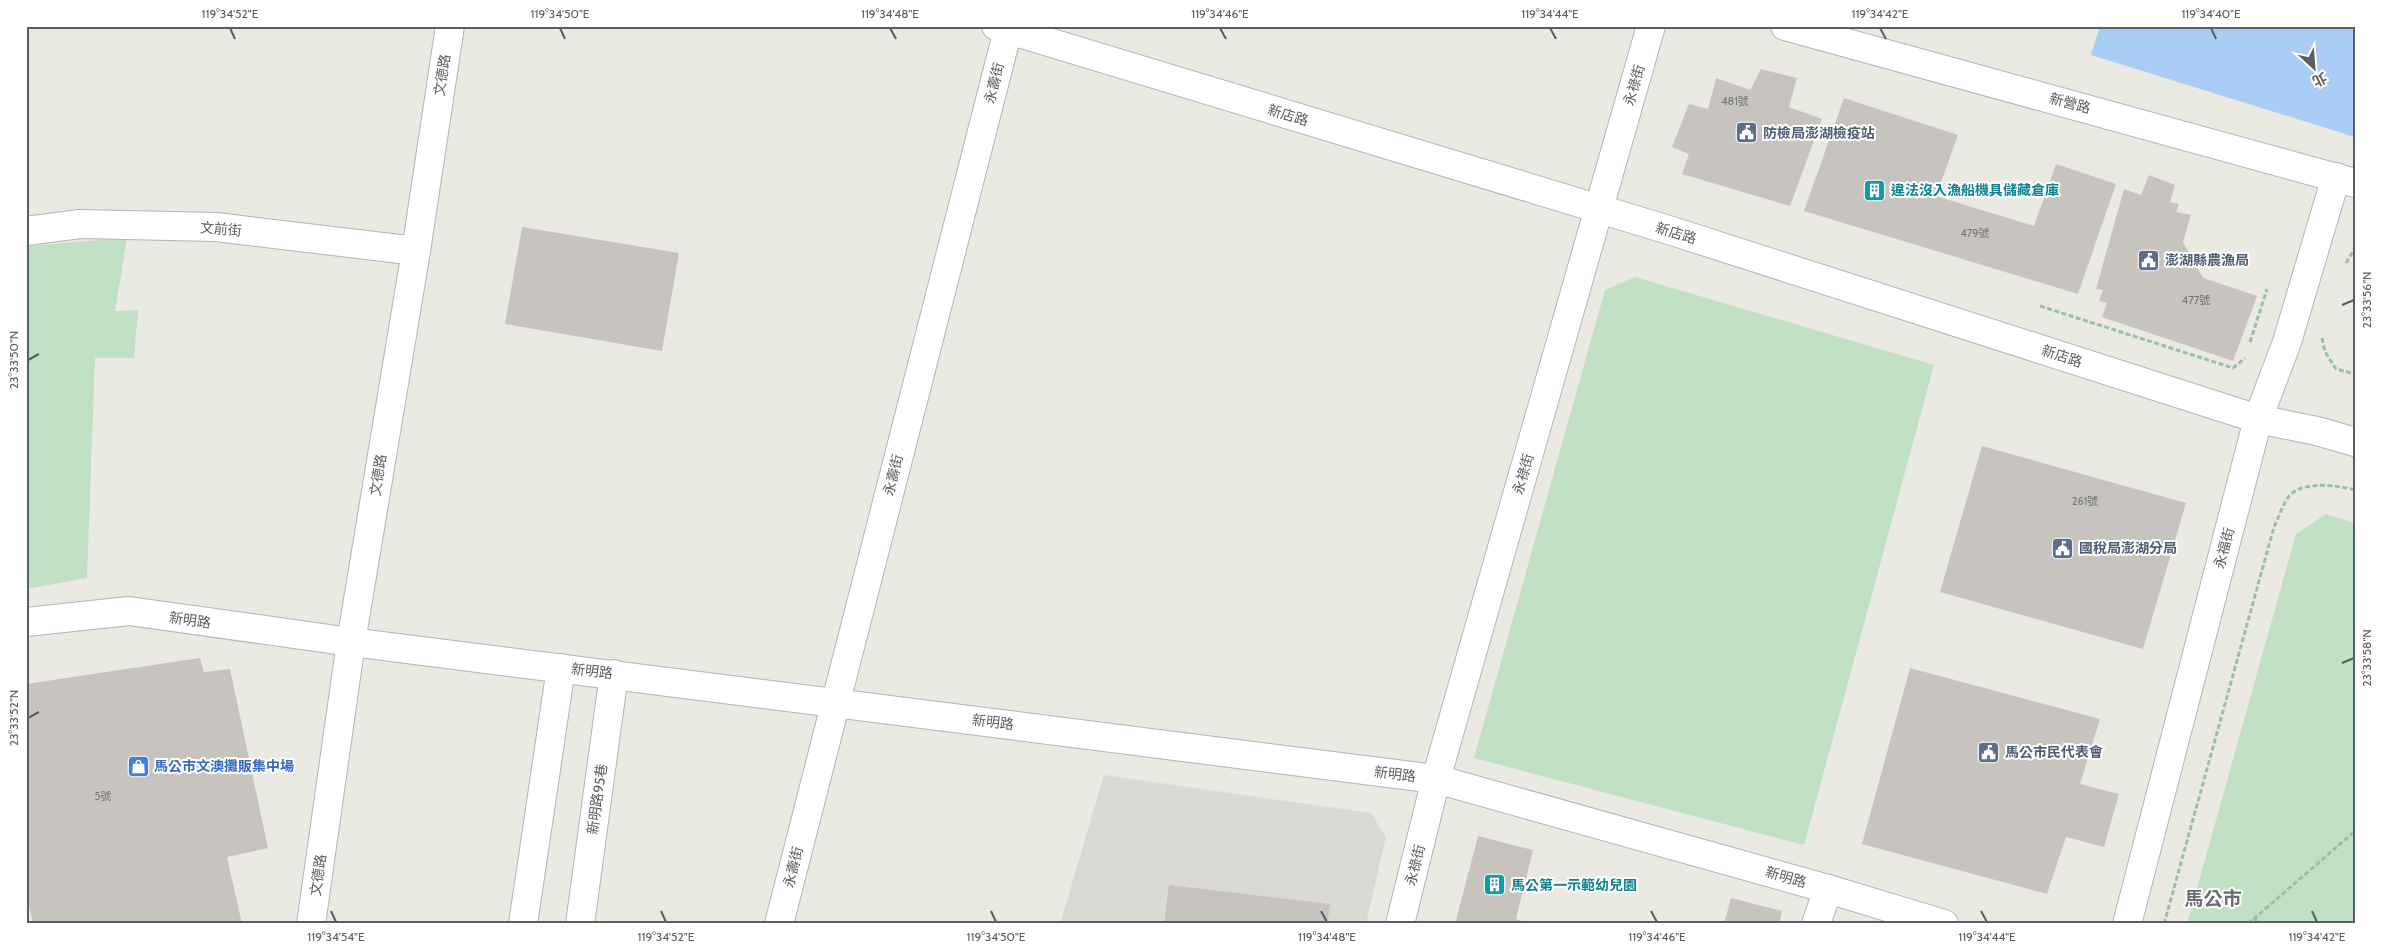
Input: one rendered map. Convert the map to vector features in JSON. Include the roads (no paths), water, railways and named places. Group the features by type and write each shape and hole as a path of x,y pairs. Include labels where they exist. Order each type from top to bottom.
{"street":[{"name":"文德路","path":"312,924 350,642 416,251 450,26"},
{"name":"永祿街","path":"1400,924 1436,779 1651,26"},
{"name":"新營路","path":"1785,26 2345,180"},
{"name":"新店路","path":"1004,27 1682,234 2258,419 2317,431 2355,442"},
{"name":"永壽街","path":"778,924 1004,27"},
{"name":"永福街","path":"2127,924 2258,419 2345,180"},
{"name":"文前街","path":"26,231 80,224 216,227 416,251"},
{"name":"新明路","path":"26,622 129,611 350,642 1436,779 1828,889 1944,924"},
{"path":"523,924 561,668"},
{"name":"新明路95巷","path":"580,924 614,674"},
{"path":"1816,924 1828,889"}],"water":[{"path":"2100,26 2355,26 2355,137 2091,55"}],"place":[{"name":"防檢局澎湖檢疫站","path":"1747,133"},
{"name":"違法沒入漁船機具儲藏倉庫","path":"1875,190"},
{"name":"澎湖縣農漁局","path":"2149,260"},
{"name":"國稅局澎湖分局","path":"2063,548"},
{"name":"馬公市民代表會","path":"1989,752"},
{"name":"馬公市文澳攤販集中場","path":"138,766"},
{"name":"馬公第一示範幼兒園","path":"1495,885"}],"district":[{"name":"馬公市","path":"2213,898"}]}
